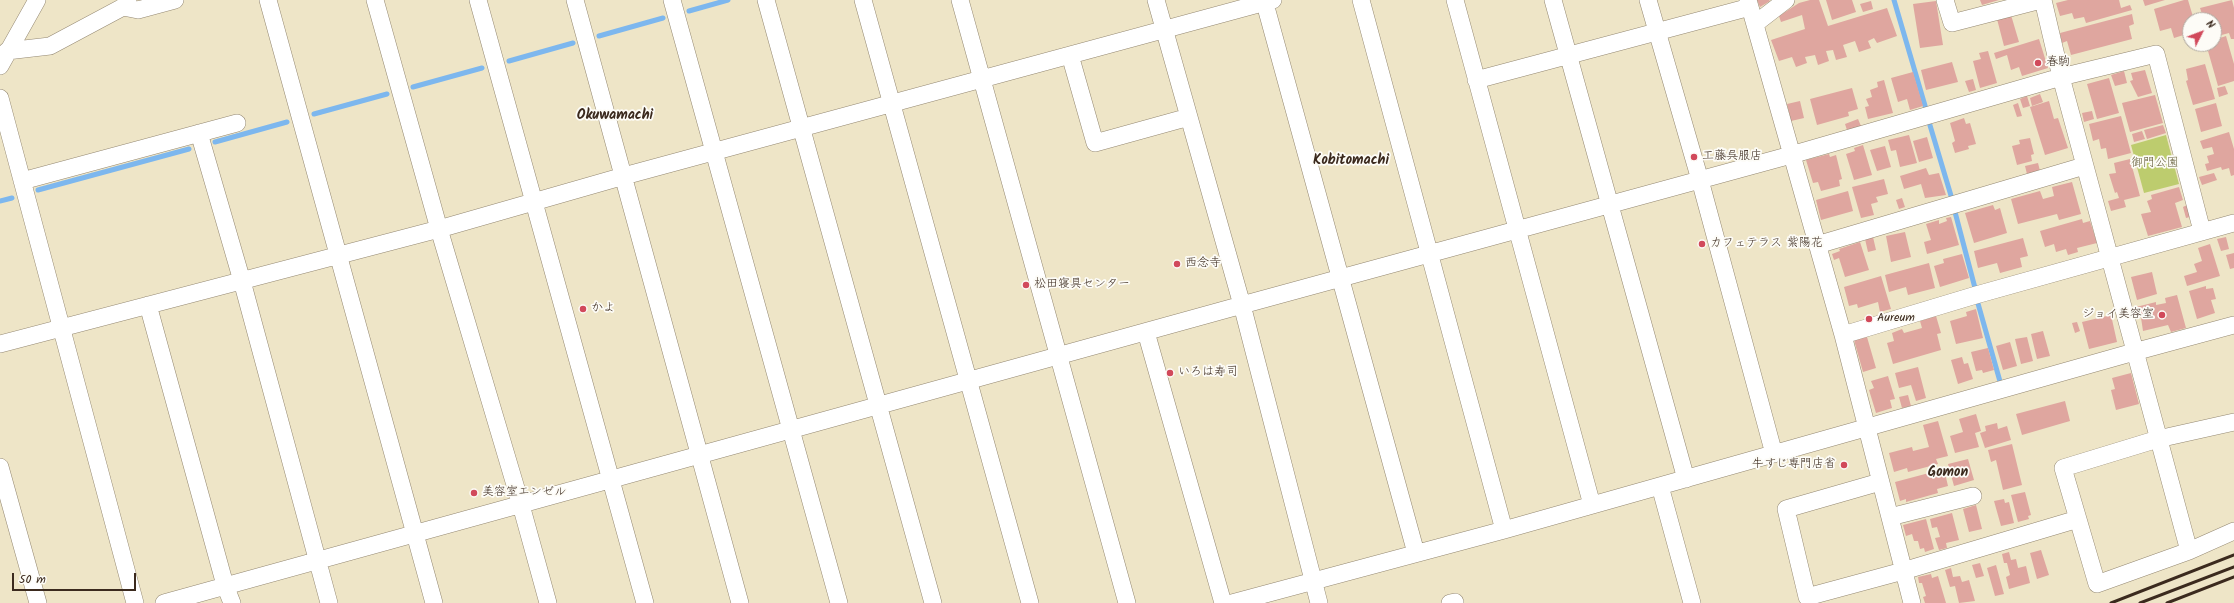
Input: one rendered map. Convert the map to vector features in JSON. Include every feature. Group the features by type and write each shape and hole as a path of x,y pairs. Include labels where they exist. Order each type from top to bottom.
{"street":[{"path":"4,58 37,0"},
{"path":"4,58 50,46 125,4 138,10 175,0"},
{"path":"268,0 434,603"},
{"path":"375,0 439,229 521,505 548,603"},
{"path":"478,0 645,603"},
{"path":"575,0 740,603"},
{"path":"672,0 790,431 839,603"},
{"path":"766,0 933,603"},
{"path":"863,0 1030,603"},
{"path":"960,0 1127,603"},
{"path":"1156,0 1242,305 1319,603"},
{"path":"1361,0 1504,530"},
{"path":"1455,0 1592,505"},
{"path":"1553,0 1686,479"},
{"path":"1648,0 1700,180 1774,454"},
{"path":"1755,24 1786,0"},
{"path":"1945,0 1952,23 2042,0 2109,260 2189,551"},
{"path":"0,344 439,229 624,176 802,129 891,103 981,80 1268,1 1416,553"},
{"path":"1476,80 1749,3 1843,336 1912,603"},
{"path":"164,603 1791,155 2061,77 2156,54 2202,231"},
{"path":"1070,55 1095,143 1189,117"},
{"path":"0,98 60,328 135,603"},
{"path":"22,181 237,123"},
{"path":"199,133 242,281 329,603"},
{"path":"1817,245 2084,166"},
{"path":"1843,336 1976,296 2109,260 2202,231 2234,223"},
{"path":"148,305 225,585 232,603"},
{"path":"1232,603 1504,530 2234,325"},
{"path":"1146,332 1223,603"},
{"path":"2234,422 2158,439 2063,468 2097,584 2189,551 2234,531"},
{"path":"0,467 38,603"},
{"path":"1880,482 1786,509 1807,597 1904,571 2078,519"},
{"path":"1660,486 1692,603"},
{"path":"1890,517 1973,496"}],"green space":[{"name":"御門公園","path":"2166,135 2179,184 2144,193 2131,145"}],"building":[{"path":"1757,0 1769,0 1770,1 1760,7"},
{"path":"1810,0 1819,0 1828,26 1887,8 1897,36 1877,43 1874,38 1868,41 1871,48 1859,52 1855,41 1843,45 1847,57 1836,60 1833,50 1826,51 1829,61 1818,65 1815,55 1805,57 1807,63 1796,67 1792,57 1779,61 1771,40 1805,29 1802,15 1781,22 1779,16 1799,3"},
{"path":"1826,0 1852,0 1856,12 1832,20"},
{"path":"1980,0 1999,0 1982,5"},
{"path":"2068,0 2119,0 2121,8 2130,5 2132,10 2086,23 2084,17 2074,19 2072,13 2060,16 2056,3"},
{"path":"2143,0 2165,0 2145,6"},
{"path":"2188,0 2192,12 2182,12 2182,36 2174,38 2171,28 2160,31 2154,9"},
{"path":"2232,0 2234,8 2234,39 2231,39 2229,33 2222,35 2222,12 2201,12 2200,8"},
{"path":"1871,1 1873,9 1863,12 1860,4"},
{"path":"1936,1 1943,45 1920,48 1913,4"},
{"path":"2132,14 2134,24 2129,26 2132,39 2071,55 2067,41 2062,43 2060,33"},
{"path":"2011,15 2019,42 2004,46 1997,19"},
{"path":"2226,36 2234,64 2234,81 2218,86 2208,52 2222,52 2222,37"},
{"path":"2039,39 2048,68 2022,76 2019,67 2011,70 2007,55 1996,59 1994,53"},
{"path":"1988,51 1997,83 1980,88 1973,61 1981,59 1979,53"},
{"path":"1952,62 1958,82 1926,90 1921,70"},
{"path":"2205,64 2215,99 2193,105 2186,81 2188,80 2186,69"},
{"path":"2145,70 2152,93 2138,97 2130,81 2133,80 2131,73"},
{"path":"2124,71 2127,83 2115,86 2111,75"},
{"path":"1913,72 1923,106 1910,110 1907,99 1898,102 1891,78"},
{"path":"2109,78 2119,113 2097,119 2087,84"},
{"path":"1973,79 1976,90 1969,92 1965,81"},
{"path":"1884,80 1893,113 1868,119 1865,107 1869,106 1866,99 1872,97 1870,90 1878,87 1877,82"},
{"path":"2225,86 2228,94 2219,97 2217,88"},
{"path":"1852,88 1858,109 1848,112 1849,116 1817,125 1810,99"},
{"path":"2040,94 2043,102 2032,106 2030,98"},
{"path":"2155,95 2163,123 2130,132 2122,103"},
{"path":"2027,96 2030,106 2023,108 2020,99"},
{"path":"1800,101 1804,118 1791,121 1787,104"},
{"path":"2049,101 2054,119 2058,118 2068,148 2045,155 2030,107"},
{"path":"2018,103 2022,116 2017,117 2013,105"},
{"path":"2216,103 2222,126 2201,132 2195,109"},
{"path":"2092,111 2094,119 2084,122 2082,113"},
{"path":"2121,116 2131,153 2108,159 2106,148 2101,149 2099,139 2093,141 2089,124"},
{"path":"1964,118 1966,124 1970,123 1976,144 1968,146 1969,149 1955,153 1952,143 1955,141 1950,123"},
{"path":"1858,119 1861,126 1847,130 1845,124"},
{"path":"2163,125 2166,133 2147,139 2144,130"},
{"path":"2142,131 2145,139 2134,142 2132,134"},
{"path":"2229,132 2234,149 2234,175 2231,176 2229,168 2222,170 2221,167 2207,171 2205,164 2209,163 2207,156 2214,154 2212,147 2203,149 2200,141"},
{"path":"1909,135 1917,163 1900,167 1896,150 1891,151 1888,140"},
{"path":"1927,137 1933,158 1919,162 1913,141"},
{"path":"2030,138 2034,154 2031,155 2032,161 2017,165 2012,146 2020,144 2019,140"},
{"path":"1863,145 1872,175 1854,180 1846,154 1855,151 1854,148"},
{"path":"1885,146 1891,167 1877,171 1870,150"},
{"path":"1829,154 1830,157 1836,155 1842,179 1839,180 1840,186 1821,191 1818,182 1813,183 1806,160"},
{"path":"2130,159 2140,196 2124,200 2126,207 2111,211 2108,201 2119,198 2117,192 2115,193 2109,174 2116,173 2114,163"},
{"path":"2038,163 2040,171 2027,174 2025,166"},
{"path":"1926,168 1929,175 1939,173 1946,195 1925,198 1921,184 1904,189 1900,176"},
{"path":"2214,173 2217,180 2202,185 2199,177"},
{"path":"1884,179 1888,194 1876,197 1878,202 1871,204 1874,215 1861,218 1852,187"},
{"path":"2072,182 2081,214 2059,220 2057,214 2018,224 2011,199 2040,191 2043,199 2054,196 2052,187"},
{"path":"2179,187 2183,200 2175,203 2182,227 2148,236 2141,214 2151,212 2147,201 2152,199 2151,195"},
{"path":"1848,191 1853,211 1821,220 1816,200"},
{"path":"1902,198 1905,207 1899,209 1896,200"},
{"path":"1993,205 1995,210 2000,208 2007,233 1974,243 1965,213"},
{"path":"2187,205 2190,217 2186,218 2183,207"},
{"path":"1951,217 1959,245 1927,254 1924,242 1931,240 1926,224 1939,220 1939,224 1947,221 1946,218"},
{"path":"2082,219 2083,223 2090,221 2097,243 2077,248 2078,252 2068,255 2066,249 2056,252 2054,244 2045,247 2040,231"},
{"path":"1905,232 1911,257 1891,262 1886,236"},
{"path":"1873,237 1876,250 1868,252 1865,239"},
{"path":"2226,237 2229,249 2221,251 2217,239"},
{"path":"2023,238 2028,256 2020,258 2022,267 2000,273 1997,263 1978,268 1974,251"},
{"path":"1860,242 1869,270 1845,277 1839,258 1834,260 1832,254 1840,251 1839,249"},
{"path":"2210,244 2220,276 2187,286 2184,276 2197,272 2194,264 2202,261 2198,248"},
{"path":"2234,253 2234,268 2230,269 2226,255"},
{"path":"1962,254 1969,278 1940,287 1934,266 1944,263 1943,259"},
{"path":"1929,263 1935,288 1908,295 1906,287 1889,292 1885,275"},
{"path":"2152,272 2157,294 2137,300 2131,277"},
{"path":"1881,276 1891,309 1880,312 1878,302 1858,308 1857,304 1849,306 1844,287"},
{"path":"2206,286 2206,289 2213,288 2216,299 2211,300 2215,313 2197,319 2189,291"},
{"name":"ジョイ美容室","path":"2177,295 2186,328 2171,332 2168,325 2143,331 2140,311 2138,312 2136,307 2156,302 2156,305 2166,303 2165,298"},
{"path":"1976,309 1983,338 1956,344 1950,321 1967,316 1966,312"},
{"path":"2111,315 2117,342 2089,349 2082,322"},
{"path":"1936,316 1941,333 1937,334 1941,350 1893,364 1887,343 1894,341 1892,333 1902,329 1904,333 1922,328 1920,321"},
{"path":"2077,322 2080,331 2075,333 2072,323"},
{"path":"2043,331 2050,356 2037,359 2031,334"},
{"path":"1867,337 1876,368 1863,372 1854,340"},
{"path":"2027,337 2033,361 2021,364 2015,339"},
{"path":"2010,342 2017,366 2003,370 1996,346"},
{"path":"1988,348 1994,370 1983,373 1982,370 1976,371 1971,352"},
{"path":"1962,357 1964,364 1968,363 1973,379 1958,384 1951,360"},
{"path":"1918,367 1926,398 1916,401 1911,385 1899,388 1895,373"},
{"path":"2131,373 2139,404 2116,410 2111,390 2115,389 2112,378"},
{"path":"1888,376 1895,399 1890,400 1892,408 1876,413 1869,390 1874,388 1871,381"},
{"path":"1908,395 1911,406 1902,408 1899,397"},
{"path":"2065,401 2070,421 2022,435 2016,414"},
{"path":"1976,414 1981,431 1975,433 1979,447 1955,453 1950,436 1963,432 1959,419"},
{"path":"1938,421 1948,456 1936,459 1938,464 1908,472 1907,468 1894,472 1889,453 1912,447 1913,451 1929,447 1923,425"},
{"path":"1997,423 1998,429 2007,426 2011,440 1985,448 1980,433 1986,431 1985,426"},
{"path":"2012,444 2022,485 2003,490 1996,460 1991,462 1988,450"},
{"path":"1968,459 1974,480 1954,486 1948,464"},
{"path":"1944,469 1948,486 1937,489 1938,493 1906,502 1906,499 1900,501 1895,482"},
{"path":"2025,492 2031,515 2028,516 2029,519 2018,522 2011,495"},
{"path":"2004,499 2005,503 2009,502 2014,523 2001,526 1994,501"},
{"path":"1976,505 1982,529 1969,532 1963,509"},
{"path":"1952,513 1959,540 1946,543 1947,548 1939,550 1935,538 1940,537 1937,527 1932,528 1930,519"},
{"path":"1926,519 1934,549 1925,552 1924,548 1920,549 1918,541 1914,541 1912,534 1906,536 1903,525"},
{"path":"2041,550 2049,575 2037,579 2030,553"},
{"path":"2009,552 2011,560 2016,559 2018,568 2026,566 2030,583 2009,589 2006,577 2010,575 2007,563 2004,563 2002,554"},
{"path":"1980,563 1984,576 1976,578 1972,565"},
{"path":"1996,565 2004,594 1995,596 1987,568"},
{"path":"1951,568 1953,577 1960,576 1962,582 1969,580 1975,601 1959,603 1955,586 1950,587 1945,570"},
{"path":"1931,574 1932,578 1938,576 1946,603 1925,603 1923,597 1926,596 1922,583 1919,583 1918,577"}],"waterway":[{"path":"689,11 728,0"},
{"path":"1894,0 1926,109"},
{"path":"599,36 663,18"},
{"path":"509,61 573,43"},
{"path":"413,87 482,68"},
{"path":"314,114 387,94"},
{"path":"215,142 287,122"},
{"path":"1929,122 1952,199"},
{"path":"38,190 189,149"},
{"path":"0,201 12,198"},
{"path":"1955,212 1975,288"},
{"path":"1977,300 2001,385"}],"railway":[{"path":"2111,603 2234,555"},
{"path":"2140,603 2234,567"},
{"path":"2167,603 2234,577"}],"place":[{"name":"春駒","path":"2038,63"},
{"name":"工藤呉服店","path":"1694,157"},
{"name":"カフェテラス 紫陽花","path":"1702,244"},
{"name":"西念寺","path":"1177,264"},
{"name":"松田寝具センター","path":"1026,285"},
{"name":"かよ","path":"583,309"},
{"name":"ジョイ美容室","path":"2162,315"},
{"name":"Aureum","path":"1869,319"},
{"name":"いろは寿司","path":"1170,373"},
{"name":"牛すじ専門店省","path":"1844,465"},
{"name":"美容室エンゼル","path":"474,493"}],"district":[{"name":"Okuwamachi","path":"615,117"},
{"name":"Kobitomachi","path":"1351,162"},
{"name":"Gomon","path":"1948,474"}]}
